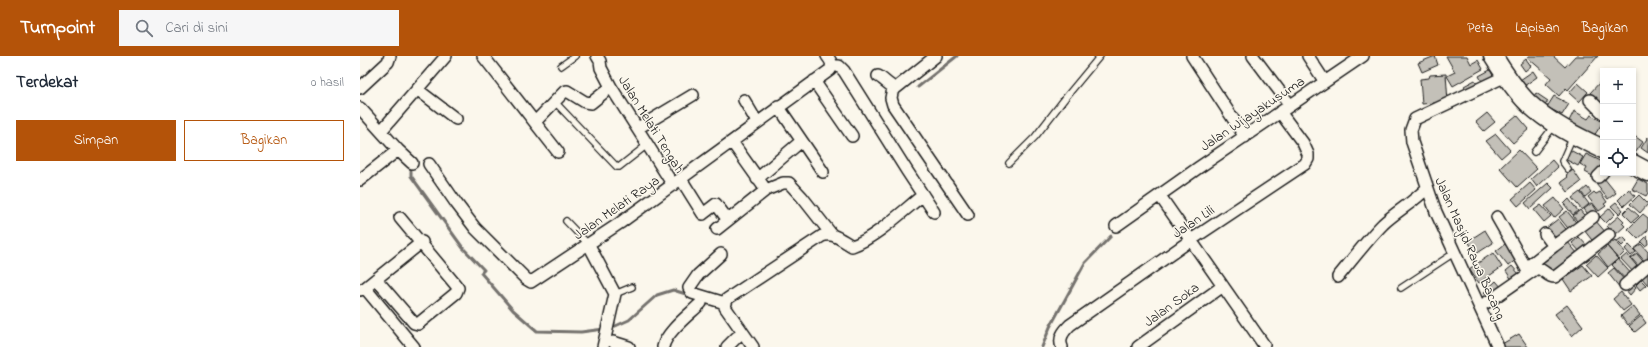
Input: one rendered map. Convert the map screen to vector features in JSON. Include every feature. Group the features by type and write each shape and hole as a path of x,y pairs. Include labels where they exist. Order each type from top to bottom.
{"main road":[{"path":"1493,56 1506,76 1527,102 1556,124 1571,141 1600,148"},
{"path":"1636,166 1648,172"}],"street":[{"path":"360,88 388,62 390,56"},
{"path":"382,130 446,56"},
{"path":"483,56 558,152"},
{"path":"893,88 898,87 936,56"},
{"path":"1192,56 1244,137"},
{"path":"1253,56 1290,105"},
{"path":"1308,56 1325,82"},
{"name":"Jalan Wijayakusuma","path":"1116,226 1363,56"},
{"name":"Jalan Melati Tengah","path":"602,58 601,68 647,145 703,214 716,204 728,220"},
{"path":"829,61 839,66 844,71 934,212"},
{"name":"Jalan Melati Raya","path":"429,164 475,228 529,282 537,279 589,245 732,142 778,106 830,70 829,61"},
{"path":"878,76 885,80 893,88"},
{"name":"Jalan Masjid Rawa Bacang","path":"1498,347 1454,253 1427,188 1412,142 1411,130 1415,119 1506,76"},
{"path":"814,81 852,136"},
{"path":"535,122 564,92 567,91 585,102 591,103 611,87"},
{"path":"893,88 893,105 968,215"},
{"path":"418,90 456,119"},
{"path":"638,128 693,94"},
{"path":"744,100 757,122"},
{"path":"1590,100 1600,110"},
{"path":"778,106 823,172"},
{"name":"Jalan Lili","path":"1062,347 1060,341 1061,336 1070,325 1191,240 1305,164 1308,159 1308,154 1303,142 1280,112"},
{"path":"362,113 382,130 398,150 412,163"},
{"path":"732,142 766,190"},
{"path":"757,178 798,144"},
{"path":"360,180 398,150"},
{"path":"717,229 766,190 783,183 789,183 832,235"},
{"path":"1338,276 1380,227 1417,198 1427,188"},
{"path":"725,303 727,299 822,236 826,234 832,235 852,246 857,244 885,225 923,195"},
{"name":"Jalan Soka","path":"1160,196 1264,345"},
{"path":"1498,217 1527,270"},
{"path":"1480,306 1507,290 1554,246 1593,217"},
{"path":"376,279 414,323 418,324 456,293 458,288 422,242 400,218"},
{"path":"1545,234 1554,246"},
{"path":"1527,270 1537,268 1541,269 1551,277 1555,277 1610,236"},
{"path":"414,347 362,289 422,242"},
{"path":"589,245 615,294 608,326 608,345 629,347"},
{"path":"721,254 698,275 689,288 692,293 725,303"},
{"path":"1625,285 1648,265"},
{"name":"Jalan Soka","path":"1138,347 1223,286"},
{"path":"663,347 666,340 674,330 701,303"},
{"path":"725,303 728,312 753,347"},
{"path":"727,347 737,336"}],"lane":[{"path":"561,66 576,56"},
{"path":"1008,163 1035,137 1066,96 1100,56"},
{"path":"555,102 617,167 647,145"},
{"path":"1534,152 1556,124"},
{"path":"1568,169 1562,161 1571,141"},
{"path":"566,221 589,245"},
{"path":"1401,288 1454,253"},
{"path":"615,294 632,288"}],"building":[{"path":"1435,56 1438,65 1422,72 1418,63"},
{"path":"1446,56 1467,56 1471,64 1478,60 1483,69 1453,86 1447,76 1455,72"},
{"path":"1529,56 1553,56 1565,67 1575,56 1598,56 1568,90 1566,88 1559,96 1546,84 1551,78 1528,58"},
{"path":"1526,59 1531,66 1525,71 1520,64"},
{"path":"1490,70 1495,79 1484,85 1479,76"},
{"path":"1533,71 1537,77 1524,86 1520,80"},
{"path":"1446,74 1448,102 1422,104 1420,79 1429,78 1430,75"},
{"path":"1475,80 1478,87 1468,93 1464,86"},
{"path":"1600,82 1600,102 1590,93"},
{"path":"1578,83 1588,92 1579,102 1569,93"},
{"path":"1536,93 1548,101 1542,110 1530,103"},
{"path":"1554,96 1569,104 1562,115 1547,107"},
{"path":"1574,111 1588,119 1591,115 1600,120 1600,127 1592,139 1567,125"},
{"path":"1487,113 1495,122 1484,131 1476,122"},
{"path":"1517,115 1529,129 1513,143 1500,129"},
{"path":"1496,134 1510,150 1501,158 1486,141"},
{"path":"1636,137 1643,142 1636,152"},
{"path":"1648,137 1648,153 1641,148"},
{"path":"1519,150 1537,169 1517,187 1500,168"},
{"path":"1570,150 1583,157 1578,166 1565,159"},
{"path":"1586,154 1600,161 1600,171 1596,178 1585,172 1587,168 1580,164"},
{"path":"1552,160 1558,167 1537,187 1531,179"},
{"path":"1573,170 1581,182 1568,192 1561,182 1568,177 1566,175"},
{"path":"1604,178 1616,193 1608,199 1596,184"},
{"path":"1638,179 1648,184 1648,193 1646,196 1632,189"},
{"path":"1530,183 1536,190 1518,206 1512,199"},
{"path":"1548,183 1553,188 1530,209 1525,203"},
{"path":"1587,187 1591,192 1585,197 1581,192"},
{"path":"1629,189 1635,196 1624,206 1618,200"},
{"path":"1580,192 1589,204 1582,210 1572,198"},
{"path":"1594,192 1596,194 1600,192 1607,202 1604,204 1606,206 1599,211 1588,197"},
{"path":"1639,195 1648,204 1640,213 1630,204"},
{"path":"1555,198 1564,209 1554,218 1545,206"},
{"path":"1569,199 1578,211 1573,215 1564,204"},
{"path":"1616,202 1623,210 1619,214 1611,206"},
{"path":"1592,203 1598,212 1591,218 1584,209"},
{"path":"1541,205 1551,216 1544,222 1534,210"},
{"path":"1629,207 1639,216 1632,222 1623,213"},
{"path":"1610,208 1615,214 1606,223 1600,217"},
{"path":"1580,210 1587,219 1580,225 1573,216"},
{"path":"1567,211 1579,226 1571,232 1559,217"},
{"path":"1643,214 1648,218 1648,230 1638,239 1628,229"},
{"path":"1619,216 1624,221 1622,223 1625,226 1615,235 1607,226"},
{"path":"1558,219 1569,233 1557,243 1545,229"},
{"path":"1595,220 1607,234 1595,244 1584,230"},
{"path":"1485,230 1493,243 1476,254 1468,241"},
{"path":"1647,236 1648,244 1645,246 1641,242"},
{"path":"1579,237 1589,248 1582,254 1572,243"},
{"path":"1623,237 1627,241 1622,246 1617,241"},
{"path":"1615,240 1625,252 1618,259 1607,246"},
{"path":"1567,241 1578,254 1553,275 1542,262"},
{"path":"1505,244 1517,259 1508,266 1496,251"},
{"path":"1641,244 1648,252 1647,264 1634,249"},
{"path":"1629,245 1636,252 1631,256 1625,249"},
{"path":"1607,246 1618,259 1608,267 1598,254"},
{"path":"1493,253 1502,267 1479,283 1469,269"},
{"path":"1627,254 1640,270 1635,274 1621,259"},
{"path":"1637,254 1647,266 1642,270 1631,258"},
{"path":"1596,255 1608,268 1598,277 1586,264"},
{"path":"1618,259 1634,277 1628,282 1612,265"},
{"path":"1583,265 1592,276 1571,291 1563,279"},
{"path":"1512,266 1519,274 1512,280 1506,271"},
{"path":"1614,268 1626,282 1620,288 1608,273"},
{"path":"1647,271 1648,273 1648,285 1641,277"},
{"path":"1641,280 1646,285 1640,290 1636,285"},
{"path":"1496,281 1502,288 1490,299 1484,292"},
{"path":"1632,283 1636,288 1630,295 1625,289"},
{"path":"1621,292 1631,305 1623,311 1613,299"},
{"path":"1567,305 1583,326 1572,336 1555,314"},
{"path":"1633,306 1640,315 1628,325 1621,316"},
{"path":"1641,316 1646,323 1635,332 1629,326"},
{"path":"1519,334 1528,347 1504,347 1502,344"}],"waterway":[{"path":"918,87 957,56"},
{"path":"411,171 411,176 463,248 484,270 481,273 513,310 537,331 581,332 604,329"},
{"path":"1042,347 1050,327 1085,263 1111,236"},
{"path":"611,328 629,320 657,295 673,290 689,295"}]}
